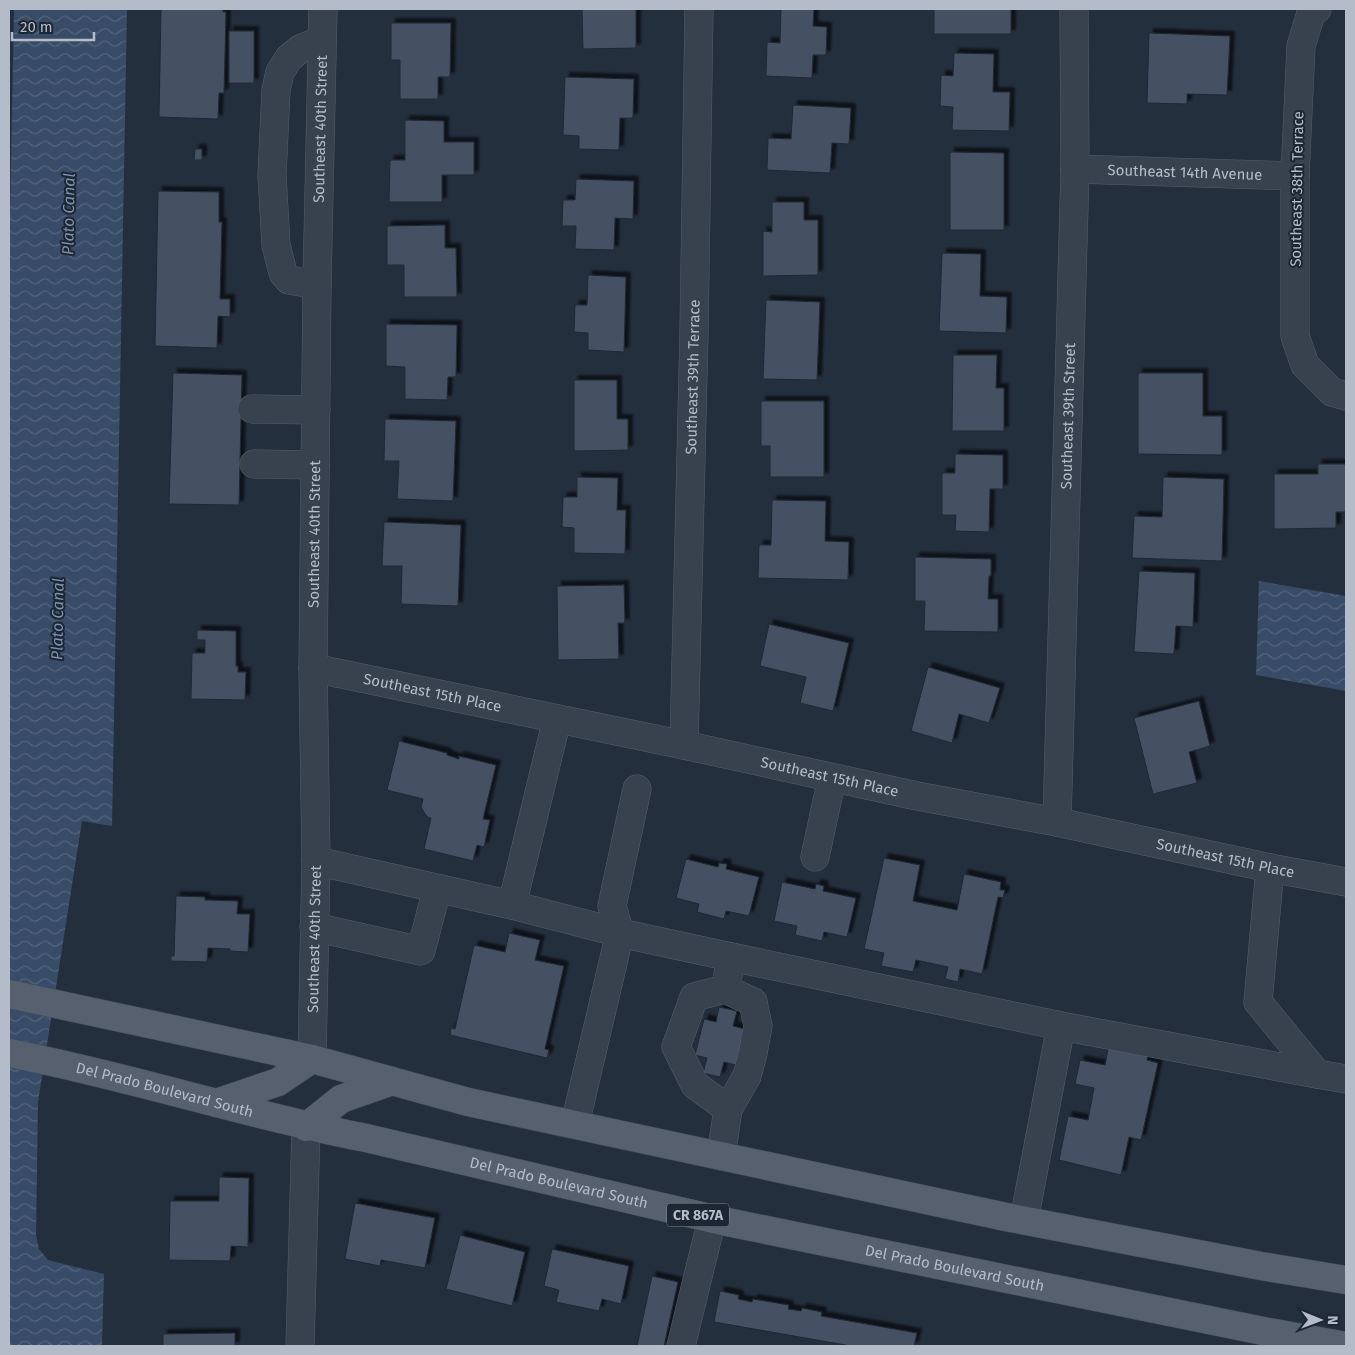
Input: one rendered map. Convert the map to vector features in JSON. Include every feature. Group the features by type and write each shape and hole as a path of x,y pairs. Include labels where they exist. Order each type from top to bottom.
{"main road":[{"path":"9,994 312,1059 468,1102 1024,1220 1261,1266 1346,1280"},
{"name":"Del Prado Boulevard South","path":"9,1053 54,1062 306,1127 376,1140 712,1219 1280,1340 1346,1346"},
{"path":"216,1103 278,1082 312,1059"},
{"path":"306,1127 341,1099 392,1081"}],"street":[{"name":"Southeast 40th Street","path":"312,1059 316,861 313,668 315,466 323,9"},
{"name":"Southeast 39th Terrace","path":"684,745 699,9"},
{"name":"Southeast 39th Street","path":"1057,822 1075,169 1074,9"},
{"name":"Southeast 38th Terrace","path":"1314,11 1301,46 1295,176 1295,336 1305,365 1332,392 1346,396"},
{"path":"317,285 289,280 283,273 276,245 272,174 276,90 280,72 289,58 300,49 322,40"},
{"name":"Southeast 14th Avenue","path":"1075,169 1295,176"},
{"path":"252,410 316,410"},
{"path":"254,464 315,466"},
{"name":"Southeast 15th Place","path":"313,668 684,745 917,796 1057,822 1270,868 1346,882"},
{"path":"512,905 557,719"},
{"path":"815,857 832,778"},
{"path":"574,1124 620,933 612,906 637,789"},
{"path":"316,861 512,905 620,933 731,957 1061,1026 1346,1079"},
{"path":"1270,868 1258,1002 1317,1074"},
{"path":"314,927 420,951 437,889"},
{"path":"725,989 731,957"},
{"path":"721,1156 728,1109 747,1076 758,1026 753,1002 725,989 694,997 676,1047 695,1085 728,1109"},
{"path":"1024,1220 1061,1026"},
{"path":"300,1346 306,1127"},
{"path":"681,1346 712,1219"}],"water":[{"name":"Plato Canal","path":"14,9 127,9 112,826 82,821 38,1102 36,1235 39,1249 48,1260 104,1274 102,1346 9,1346 9,267"},
{"path":"1259,581 1346,596 1346,691 1256,675"}],"building":[{"path":"161,9 223,9 223,12 226,12 224,93 219,93 218,119 159,117"},
{"path":"582,9 636,9 636,48 583,49"},
{"path":"781,9 814,9 813,26 827,27 826,55 813,55 812,78 766,76 767,42 780,43"},
{"path":"934,9 1011,9 1011,34 934,34"},
{"path":"391,23 451,23 450,77 438,77 438,99 400,99 400,60 391,60"},
{"path":"229,31 254,31 254,83 229,83"},
{"path":"1149,33 1230,36 1227,95 1187,94 1187,104 1147,103"},
{"path":"954,53 994,54 993,92 1010,92 1009,131 952,130 953,107 940,106 941,75 953,76"},
{"path":"565,77 634,79 633,118 620,118 619,150 579,149 579,136 563,135"},
{"path":"793,105 851,108 849,144 832,143 830,173 767,170 768,138 791,139"},
{"path":"405,120 444,121 444,142 474,142 474,175 442,175 442,202 389,202 390,160 405,160"},
{"path":"195,149 202,149 202,160 194,160"},
{"path":"950,152 1004,153 1004,230 950,230"},
{"path":"576,179 634,181 633,219 615,218 614,250 575,249 576,226 562,226 563,200 575,200"},
{"path":"158,191 219,192 219,222 222,222 220,299 230,299 230,317 218,316 217,348 155,346"},
{"path":"772,202 804,202 804,220 818,220 818,275 763,276 763,231 772,232"},
{"path":"445,225 445,248 456,248 457,297 404,297 404,265 387,265 387,226"},
{"path":"942,253 981,254 980,296 1007,297 1006,333 939,331"},
{"path":"588,275 626,277 624,352 588,350 588,333 574,332 575,305 587,305"},
{"path":"766,300 820,302 817,380 763,379"},
{"path":"386,324 457,325 456,377 448,377 447,400 405,399 405,367 386,366"},
{"path":"953,355 997,355 996,388 1004,388 1004,431 952,431"},
{"path":"173,373 242,375 239,505 169,504"},
{"path":"1138,373 1203,373 1203,416 1222,416 1222,455 1138,454"},
{"path":"574,380 617,380 617,419 628,419 628,450 574,451"},
{"path":"761,401 824,401 824,477 770,477 770,446 761,446"},
{"path":"385,419 456,421 453,501 397,499 399,461 384,461"},
{"path":"955,454 1003,455 1003,489 990,489 989,532 955,531 956,515 942,515 942,473 955,473"},
{"path":"1318,464 1346,464 1346,512 1336,512 1336,528 1274,529 1274,474 1318,474"},
{"path":"577,477 618,478 617,510 626,510 625,554 574,553 574,528 562,527 563,497 577,497"},
{"path":"1163,477 1224,479 1222,561 1132,558 1134,516 1162,517"},
{"path":"772,500 826,501 825,541 849,542 848,580 758,578 759,545 771,545"},
{"path":"384,522 461,525 458,606 401,604 402,566 382,566"},
{"path":"915,557 991,559 988,599 998,599 998,632 924,631 925,601 915,601"},
{"path":"1139,571 1195,573 1193,627 1176,626 1174,654 1134,652"},
{"path":"624,585 625,623 618,623 619,659 558,660 557,586"},
{"path":"769,624 849,643 833,711 800,703 806,677 760,666"},
{"path":"197,630 236,631 236,666 238,666 238,672 246,672 245,700 191,699 192,653 205,653 205,640 197,640"},
{"path":"928,667 1000,688 989,723 959,714 952,743 911,731"},
{"path":"1199,701 1210,746 1189,752 1197,783 1153,794 1134,718"},
{"path":"399,741 447,753 447,755 459,759 459,756 496,765 483,819 490,820 484,847 477,845 473,861 424,849 431,818 427,817 421,807 423,799 387,790"},
{"path":"884,858 920,865 913,901 957,910 964,874 1001,882 1000,890 1005,890 1003,898 998,897 982,974 960,969 958,982 945,979 948,967 916,960 913,972 881,966 884,953 864,949"},
{"path":"686,859 718,867 719,863 727,864 726,869 759,877 749,916 726,911 724,919 697,912 699,904 676,898"},
{"path":"782,882 815,889 816,884 824,886 823,891 856,898 847,937 824,932 822,941 795,935 797,926 774,921"},
{"path":"176,896 205,897 205,900 238,901 237,914 250,914 248,952 208,948 207,962 171,961 171,956 174,956"},
{"path":"509,933 540,940 535,960 564,966 545,1049 549,1050 547,1058 450,1035 451,1028 455,1029 474,945 505,952"},
{"path":"719,1007 737,1011 733,1026 745,1029 736,1065 724,1062 720,1077 703,1073 707,1058 695,1055 704,1019 716,1022"},
{"path":"1109,1044 1148,1053 1147,1060 1158,1063 1141,1140 1129,1137 1121,1175 1059,1160 1068,1116 1088,1120 1094,1088 1075,1084 1080,1060 1105,1065"},
{"path":"219,1177 249,1178 248,1247 231,1246 230,1261 169,1260 170,1201 219,1201"},
{"path":"355,1203 435,1218 425,1268 381,1260 380,1266 345,1259"},
{"path":"460,1235 525,1252 512,1306 446,1289"},
{"path":"552,1249 629,1266 621,1304 602,1299 599,1311 556,1302 559,1290 544,1286"},
{"path":"652,1276 678,1282 664,1346 637,1346"},
{"path":"720,1291 739,1295 738,1299 752,1302 753,1299 789,1305 788,1309 801,1311 802,1308 822,1312 821,1316 917,1333 914,1346 851,1346 714,1322"},
{"path":"235,1333 235,1346 163,1346 163,1334"}]}
